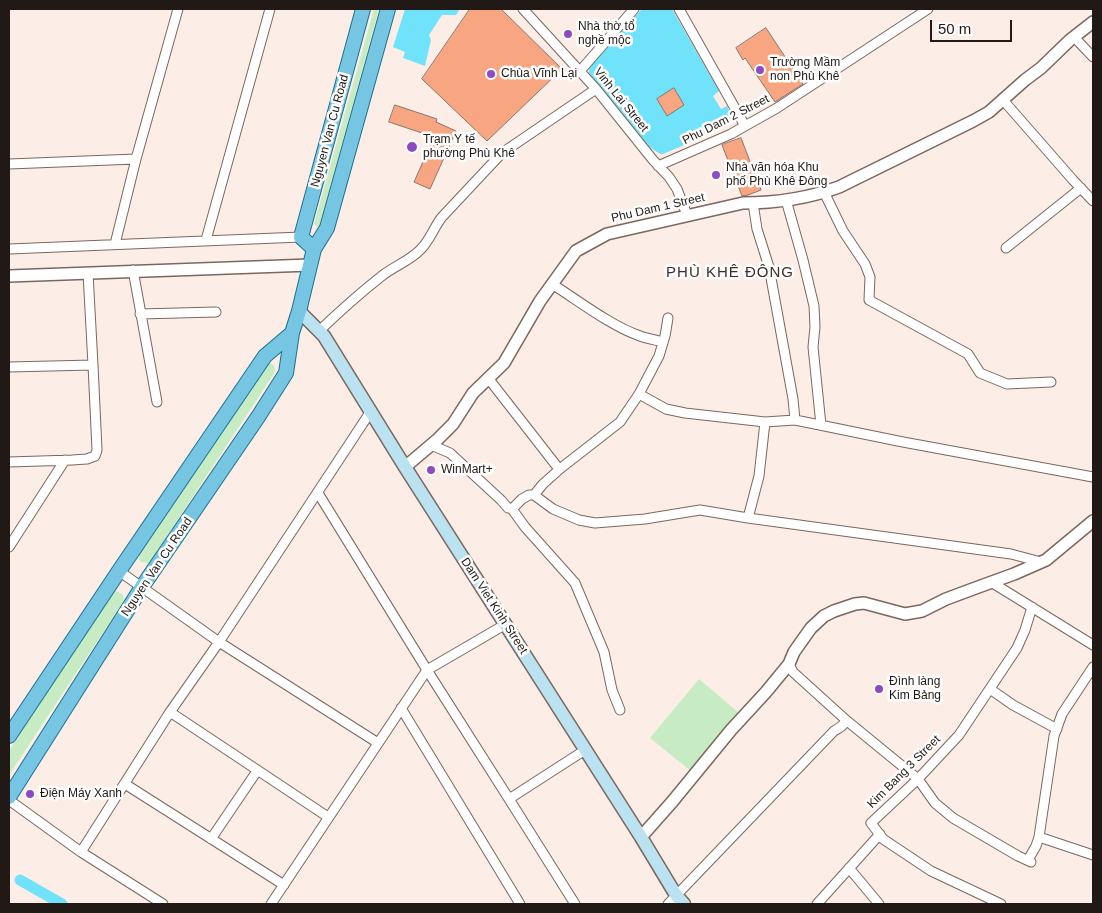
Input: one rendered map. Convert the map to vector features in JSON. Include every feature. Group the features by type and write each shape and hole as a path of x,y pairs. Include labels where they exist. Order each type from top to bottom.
{"main road":[{"name":"Nguyen Van Cu Road","path":"301,237 363,9"},
{"name":"Nguyen Van Cu Road","path":"9,797 142,587 286,373 292,334 314,249 327,228 388,9"},
{"path":"301,237 314,249"},
{"name":"Dam Viet Kinh Street","path":"299,312 324,336 405,467 641,837 676,901"},
{"path":"9,736 266,356 292,334"}],"street":[{"path":"115,244 136,159 178,9"},
{"path":"206,240 270,9"},
{"name":"Vinh Lai Street","path":"523,9 580,70 669,177 677,189 687,215"},
{"path":"580,70 634,9"},
{"path":"679,9 745,126"},
{"name":"Phu Dam 2 Street","path":"658,166 731,134 777,108 928,9"},
{"name":"Phu Dam 1 Street","path":"405,467 453,424 473,393 504,363 540,301 576,251 607,234 743,203 786,200 824,192 848,183 990,112 1093,22"},
{"path":"1074,37 1093,57"},
{"path":"319,331 352,300 385,274 419,251 431,236 442,217 502,153 596,89"},
{"path":"1003,100 1093,201"},
{"path":"9,164 136,159"},
{"path":"1006,248 1083,190 1093,186"},
{"path":"824,192 843,230 865,264 870,277 869,300 968,354 980,373 1007,384 1051,382"},
{"path":"786,200 814,306 814,347 821,425"},
{"path":"753,203 757,229 769,267 793,399 795,420"},
{"path":"9,249 301,237"},
{"path":"9,276 310,265"},
{"path":"133,270 157,402"},
{"path":"9,462 92,458 96,454 88,273"},
{"path":"552,284 627,330 663,342"},
{"path":"140,314 216,312"},
{"path":"534,495 559,469 620,422 639,394 659,356 668,318"},
{"path":"9,367 93,364"},
{"path":"488,378 559,469"},
{"path":"639,394 666,409 685,413 766,422 795,420 1093,477"},
{"path":"81,852 170,712 219,642 371,411"},
{"path":"748,518 759,476 766,422"},
{"path":"431,445 450,453 508,508 512,509 525,527 575,583 604,652 612,690 620,710"},
{"path":"9,547 65,460"},
{"path":"318,493 575,904"},
{"path":"512,509 522,499 529,495 534,495 553,510 595,524 645,519 700,510 1011,554 1041,562"},
{"path":"641,837 766,692 789,664 794,652 811,628 824,616 855,604 864,603 900,613 915,613 1046,560 1093,521"},
{"path":"119,571 219,642 378,743"},
{"path":"991,582 1093,645"},
{"name":"Kim Bang 3 Street","path":"880,834 872,823 918,779 959,735 1017,648 1032,607"},
{"path":"271,904 427,670 506,624"},
{"path":"789,664 794,672 846,720 918,779 935,803 952,818 1030,861 1038,837 1056,729 1062,714 1093,666"},
{"path":"990,689 1013,705 1056,729"},
{"path":"401,708 520,904"},
{"path":"170,712 328,817"},
{"path":"676,901 846,720"},
{"path":"509,799 585,750"},
{"path":"211,839 257,771"},
{"path":"125,784 284,885"},
{"path":"9,800 81,852 162,904"},
{"path":"817,904 880,834 883,839 931,871 1001,904"},
{"path":"1038,837 1093,855"},
{"path":"849,868 879,904"}],"green space":[{"path":"374,9 379,9 320,223 319,226 316,226 314,224"},
{"path":"268,363 275,367 273,375 151,560 148,563 141,562 139,559 140,551"},
{"path":"117,591 124,598 121,605 9,775 9,751 103,605"},
{"path":"699,679 740,714 692,772 650,738"}],"water":[{"path":"405,9 460,9 456,15 442,15 429,35 431,40 425,66 403,58 405,52 393,47"},
{"path":"642,9 672,9 719,91 713,96 721,109 727,106 733,119 663,154 648,146 589,73 589,66"}],"building":[{"name":"Chùa Vĩnh Lại","path":"470,9 501,9 562,69 487,141 422,79"},
{"path":"766,28 803,84 775,102 736,48"},
{"path":"674,88 684,105 667,116 657,99"},
{"path":"395,105 437,119 436,122 456,131 430,189 414,182 434,137 389,122"},
{"path":"741,138 761,190 742,196 722,145"}],"waterway":[{"path":"20,880 62,904"}],"place":[{"name":"Nhà thờ tổ nghề mộc","path":"568,34"},
{"name":"Trường Mầm non Phù Khê","path":"760,70"},
{"name":"Chùa Vĩnh Lại","path":"491,74"},
{"name":"Trạm Y tế phường Phù Khê","path":"412,147"},
{"name":"Nhà văn hóa Khu phố Phù Khê Đông","path":"716,175"},
{"name":"WinMart+","path":"431,470"},
{"name":"Đình làng Kim Bảng","path":"879,689"},
{"name":"Điện Máy Xanh","path":"30,794"}],"district":[{"name":"PHÙ KHÊ ĐÔNG","path":"730,273"}]}
